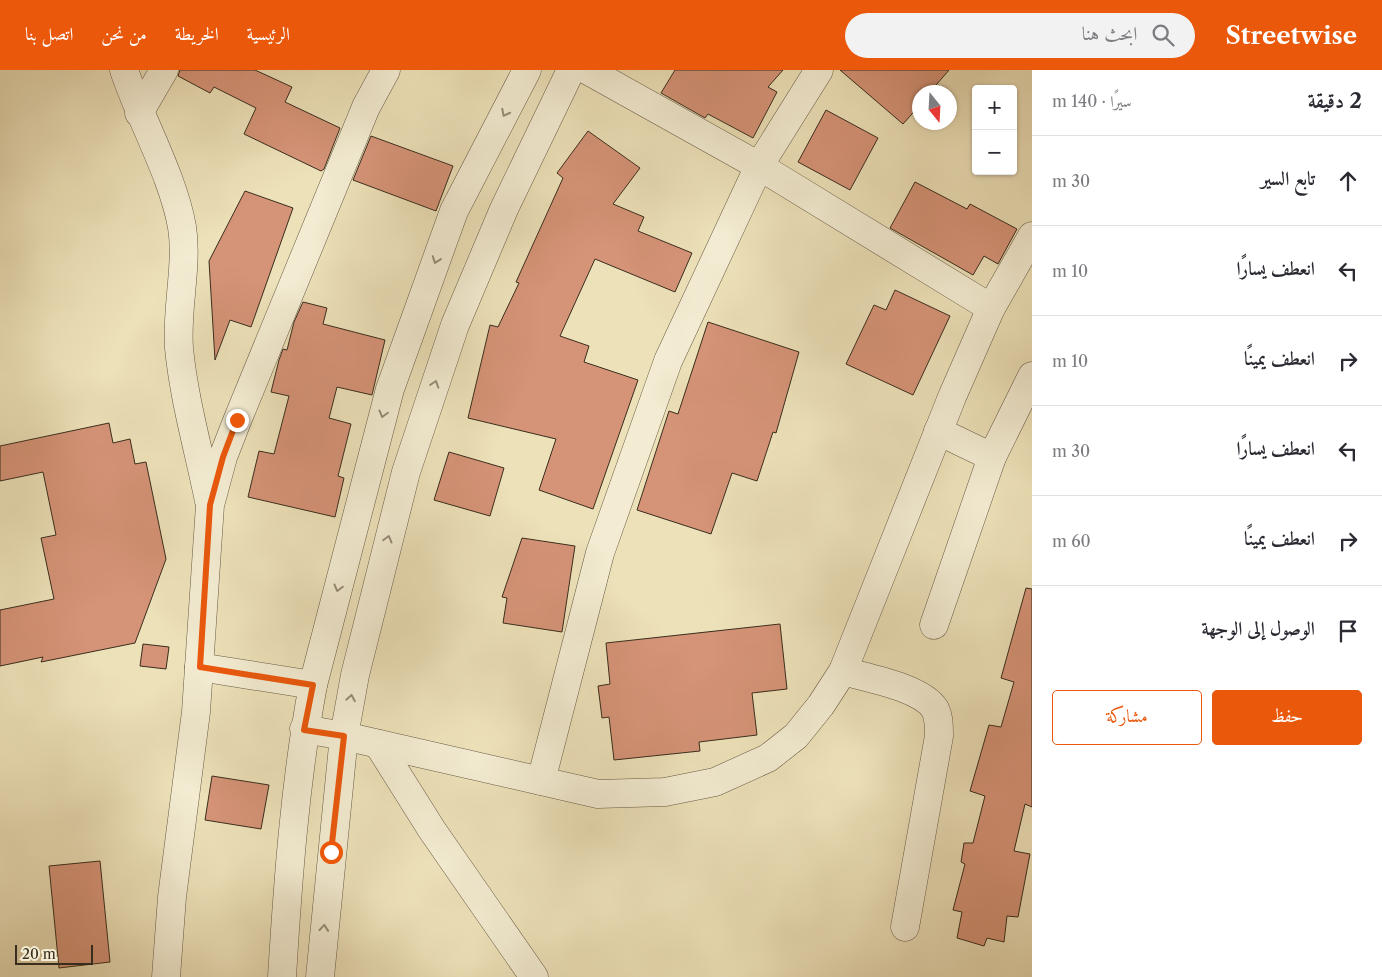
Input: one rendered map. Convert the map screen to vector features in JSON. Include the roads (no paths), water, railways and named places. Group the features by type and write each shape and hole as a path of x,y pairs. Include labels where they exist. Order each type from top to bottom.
{"street":[{"path":"124,70 139,112 174,194 182,227 179,348 185,387 210,505"},
{"path":"139,112 164,70"},
{"path":"166,977 172,897 196,712 210,505 223,457 237,420 363,116 386,70"},
{"path":"282,977 291,834 304,730 313,685 390,389 454,211 527,70"},
{"path":"320,977 344,736 355,675 403,481 455,325 504,209 571,70"},
{"path":"587,70 760,166 991,308"},
{"path":"541,781 600,553 668,361 760,166 819,70"},
{"path":"304,730 344,736 598,794 666,792 715,782 768,758 796,736 821,705 843,670 938,431 991,308 1032,236"},
{"path":"934,625 992,457 1032,376"},
{"path":"938,431 992,457"},
{"path":"200,667 313,685"},
{"path":"843,670 914,693 935,709 939,723 939,736 905,927"},
{"path":"378,744 432,830 534,977"}]}
